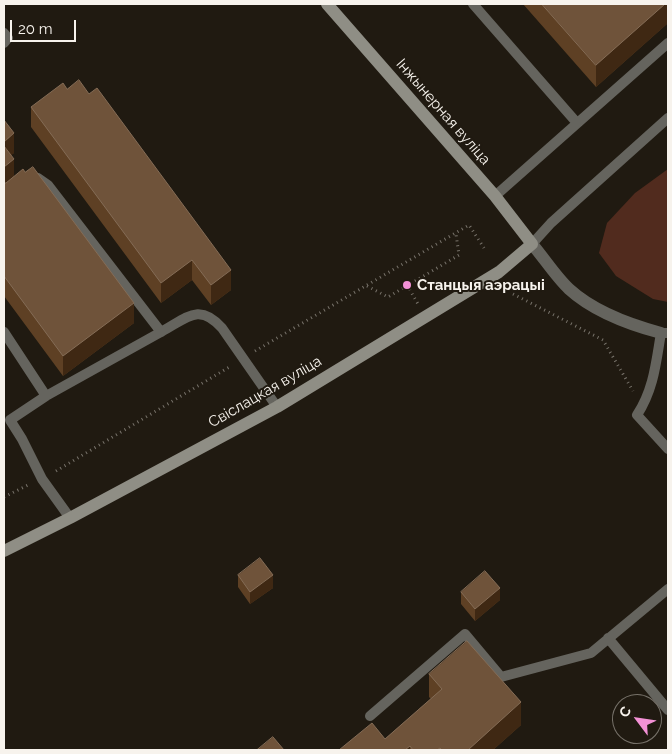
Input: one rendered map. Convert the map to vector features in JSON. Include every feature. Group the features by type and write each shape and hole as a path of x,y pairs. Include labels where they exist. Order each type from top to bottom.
{"street":[{"name":"Інжынерная вуліца","path":"327,4 495,196 532,244"},
{"path":"532,244 569,289 612,316 636,327 664,333"},
{"name":"Свіслацкая вуліца","path":"4,551 70,518 277,407 499,272 532,244"}],"lane":[{"path":"473,4 577,123"},
{"path":"4,33 8,38 4,43"},
{"path":"495,196 668,43"},
{"path":"532,244 551,223 668,118"},
{"path":"24,179 38,178 48,185 161,332"},
{"path":"70,518 42,478 22,438 10,420 46,396 161,332 194,315 204,314 214,319 277,407"},
{"path":"4,332 46,396"},
{"path":"664,333 651,386 646,401 637,414 668,449"},
{"path":"370,716 465,634 501,677 591,653 668,589"},
{"path":"608,638 668,710"}],"path":[{"path":"469,226 484,248"},
{"path":"366,286 388,297 459,255 456,234"},
{"path":"513,294 603,340 636,396 646,401"}],"shaded area":[{"path":"668,169 668,302 653,299 616,276 599,253 607,223 635,193"}],"building":[{"path":"542,4 665,4 596,65"},
{"path":"79,80 89,94 97,88 231,270 211,285 192,260 161,283 31,107 63,83 67,89"},
{"path":"4,120 14,133 4,142"},
{"path":"4,146 14,159 4,167"},
{"path":"33,167 134,303 63,356 4,276 4,183 23,169 25,172"},
{"path":"260,558 273,575 250,592 238,575"},
{"path":"485,571 500,588 475,609 461,592"},
{"path":"467,641 521,702 468,750 442,750 440,748 437,750 413,750 410,746 405,750 339,750 372,723 385,739 442,689 429,674"},
{"path":"273,737 284,750 257,750"}],"place":[{"name":"Станцыя аэрацыі","path":"407,285"}]}
